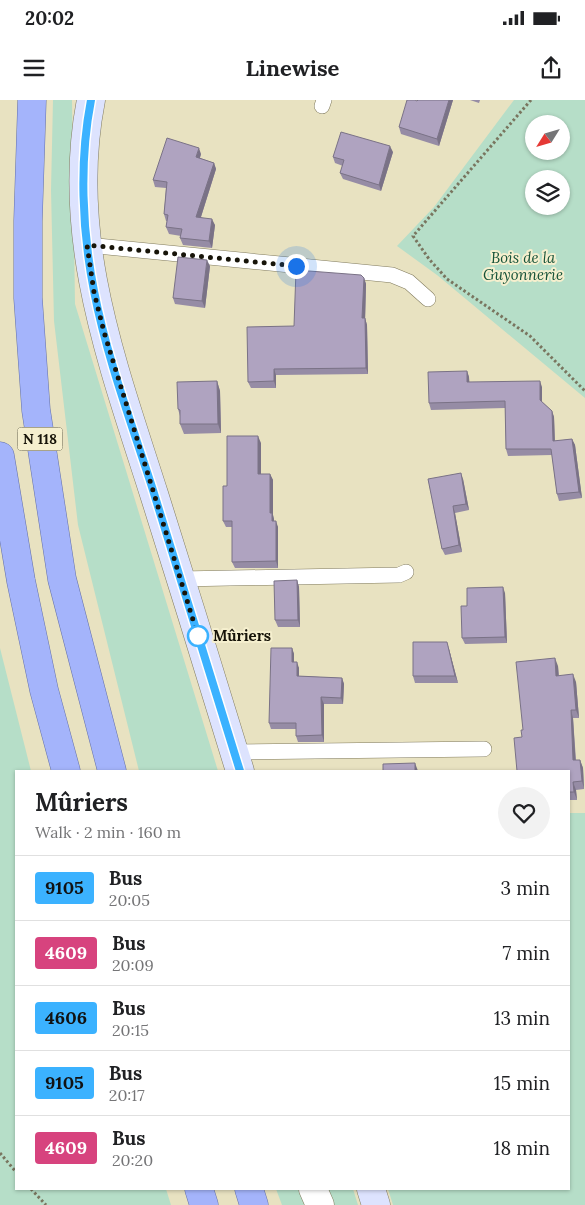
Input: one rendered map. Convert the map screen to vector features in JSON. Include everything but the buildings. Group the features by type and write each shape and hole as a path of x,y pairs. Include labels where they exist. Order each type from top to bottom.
{"highway":[{"name":"N 118","path":"32,100 28,221 28,298 36,410 62,579 112,770"},
{"name":"N 118","path":"0,456 21,582 44,690 66,770"},
{"path":"199,1190 204,1205"},
{"path":"249,1190 254,1205"}],"main road":[{"path":"91,100 84,189 87,245 94,292 104,332 237,762"},
{"path":"371,1190 376,1205"}],"street":[{"path":"312,1190 320,1205"}],"lane":[{"path":"87,245 392,275 409,282 428,299"},
{"path":"180,579 399,575 406,572"},
{"path":"237,762 484,749"}],"path":[{"path":"531,100 413,236 429,259 447,279 530,336 585,391"},
{"path":"0,1153 15,1171"},
{"path":"32,1190 46,1205"}],"green space":[{"path":"53,100 72,100 75,304 218,770 139,770 78,525 54,321 51,190"},
{"name":"Bois de la Guyonnerie","path":"514,100 585,100 585,398 437,275 397,246 434,207"},
{"path":"0,648 31,770 15,770 15,1190 166,1190 171,1205 0,1205"},
{"path":"570,813 585,813 585,1205 393,1205 388,1190 570,1190"},
{"path":"276,1190 298,1190 305,1205 282,1205"},
{"path":"322,1190 353,1190 358,1205 330,1205"}],"bus line":[{"name":"9105","path":"91,100 84,189 87,245 94,292 115,371 240,770"}],"place":[{"name":"Mûriers","path":"198,636"}],"route":[{"path":"198,636 115,371 94,292 87,245 296,266"}]}
